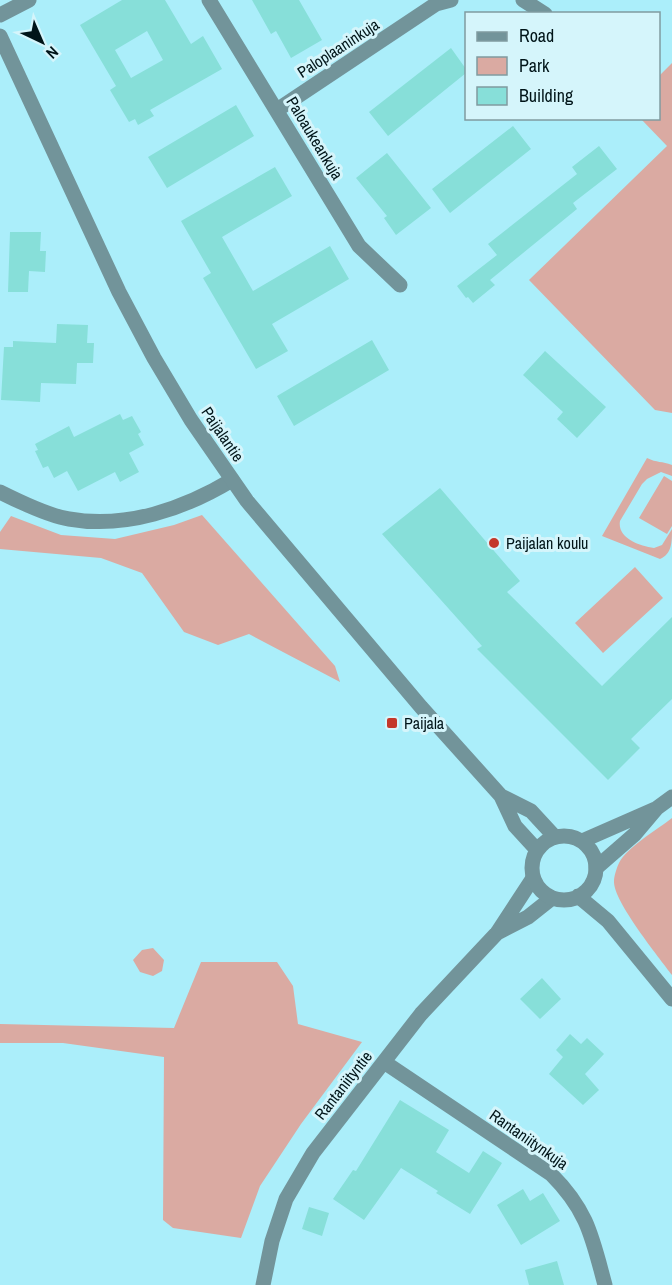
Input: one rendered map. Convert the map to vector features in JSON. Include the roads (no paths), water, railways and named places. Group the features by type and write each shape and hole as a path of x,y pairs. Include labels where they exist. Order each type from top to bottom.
{"street":[{"path":"0,15 29,0"},
{"name":"Paloaukeankuja","path":"209,0 359,246 400,285"},
{"name":"Paloplaaninkuja","path":"277,110 436,4 451,0"},
{"path":"524,0 542,12"},
{"name":"Paijalantie","path":"0,36 119,292 180,402 248,501 345,619 501,796 515,826 537,850"},
{"path":"0,492 67,519 105,522 149,516 200,498 232,480"},
{"name":"Paijalantie","path":"501,796 531,812 555,837"},
{"path":"582,841 657,808 672,797"},
{"path":"608,921 594,875 594,858 582,841 564,836 548,839 532,859 533,878 537,886 552,898 561,900 578,896 587,890 594,875 657,808"},
{"name":"Rantaniityntie","path":"263,1285 272,1241 286,1199 313,1154 421,1014 497,933 533,878"},
{"path":"578,896 608,921 672,999"},
{"name":"Rantaniityntie","path":"497,933 528,917 552,898"},
{"name":"Rantaniitynkuja","path":"384,1062 551,1174 570,1192 588,1225 605,1285"}],"place":[{"name":"Paijalan koulu","path":"494,543"},
{"name":"Paijala","path":"392,723"}]}
